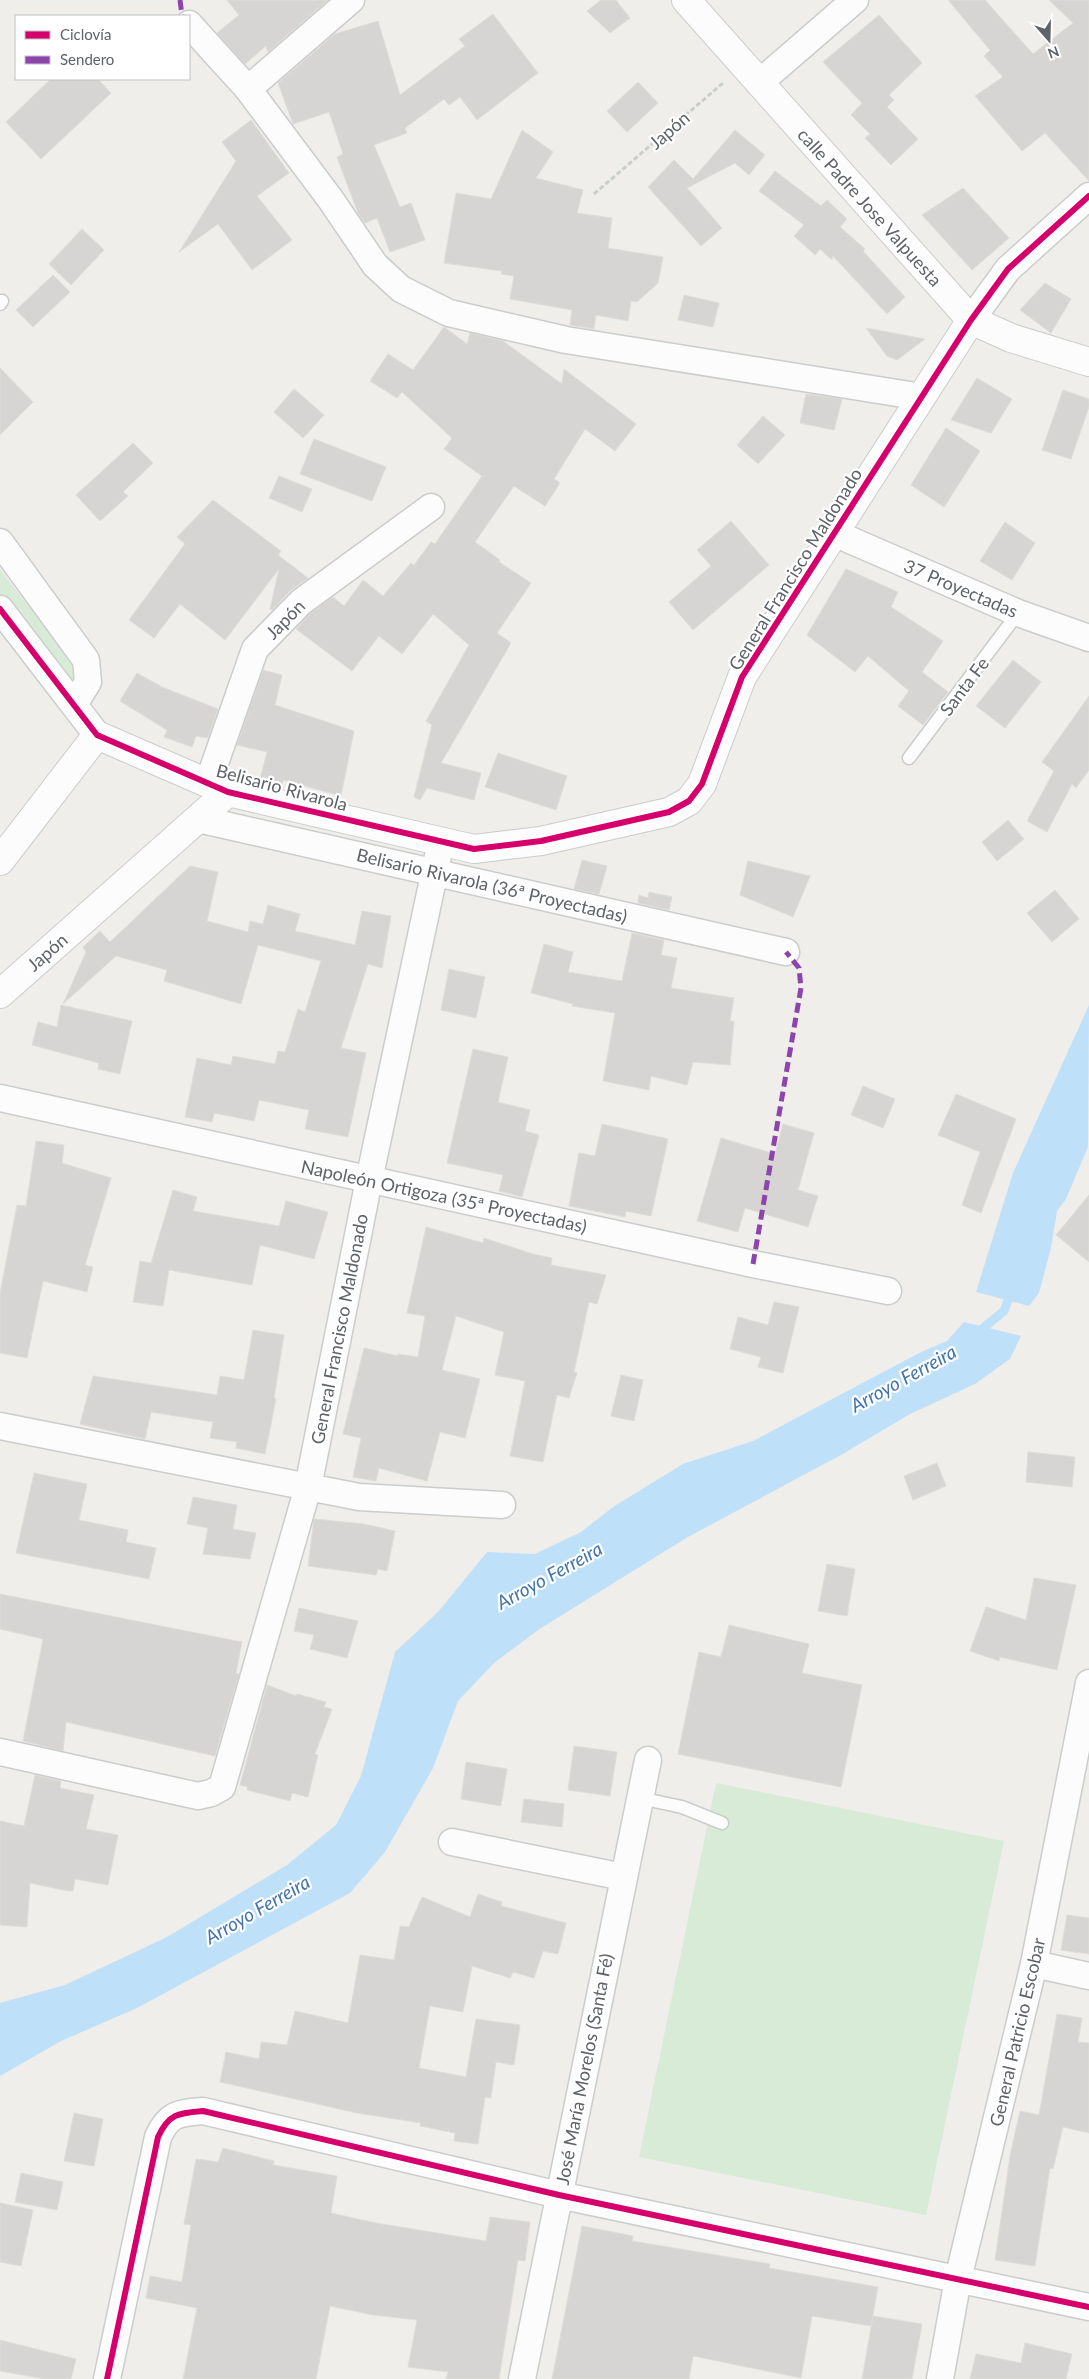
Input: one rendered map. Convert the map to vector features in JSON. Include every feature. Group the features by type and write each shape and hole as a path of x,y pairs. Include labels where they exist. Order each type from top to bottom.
{"street":[{"path":"248,89 351,0"},
{"name":"calle Padre Jose Valpuesta","path":"686,0 971,320 1011,338 1089,362"},
{"path":"751,74 855,0"},
{"path":"190,25 248,89 331,200 374,265 401,289 449,313 566,340 922,397"},
{"name":"General Francisco Maldonado","path":"474,849 541,841 641,820 670,812 689,800 702,784 742,677 971,320 1008,269 1089,196"},
{"name":"Japón","path":"0,994 198,819 218,788 256,650 300,602 431,507"},
{"name":"37 Proyectadas","path":"834,533 1018,613 1089,638"},
{"path":"0,542 86,660 88,682 74,703"},
{"path":"0,609 97,735 0,861"},
{"name":"Belisario Rivarola","path":"97,735 218,788 474,849"},
{"name":"Belisario Rivarola (36ª Proyectadas)","path":"198,819 786,952"},
{"name":"General Francisco Maldonado","path":"0,1752 198,1796 212,1794 222,1787 308,1487 369,1180 441,842"},
{"name":"Napoleón Ortigoza (35ª Proyectadas)","path":"0,1098 369,1180 888,1291"},
{"path":"0,1426 359,1497 502,1505"},
{"name":"General Patricio Escobar","path":"940,2379 958,2279 1034,1964 1089,1683"},
{"name":"José María Morelos (Santa Fé)","path":"522,2379 648,1760"},
{"path":"452,1842 624,1877"},
{"path":"1034,1964 1089,1976"},
{"path":"107,2379 158,2137 163,2125 170,2118 178,2114 203,2110 559,2195 1089,2307"}],"lane":[{"name":"Santa Fe","path":"910,758 1018,613"},
{"path":"640,1798 682,1807 722,1823"}],"green space":[{"path":"0,570 79,670 75,683 66,680 0,595"},
{"path":"716,1783 1004,1841 926,2215 639,2157"}],"water":[{"path":"1089,1005 1088,1147 1066,1199 1057,1211 1051,1248 1039,1293 1029,1306 976,1292 1013,1173"},
{"path":"964,1322 1021,1336 1010,1359 975,1384 910,1414 841,1455 688,1537 541,1628 495,1662 458,1701 433,1768 385,1852 350,1893 137,2008 61,2041 0,2076 0,2003 65,1985 167,1937 287,1865 336,1825 361,1776 395,1652 438,1612 487,1552 535,1554 581,1532 613,1507 683,1464 753,1441 921,1352 947,1341"}],"building":[{"path":"227,0 328,0 268,52 266,46 245,64 217,33 239,15"},
{"path":"601,0 616,0 630,18 610,33 587,11"},
{"path":"948,0 985,0 1033,54 1073,23 1049,0 1089,0 1089,181 1045,133 1022,151 975,96 1003,77 984,56 990,50"},
{"path":"493,14 538,73 477,120 460,97 449,105 444,99 405,128 407,133 374,145 400,207 411,203 425,240 390,252 377,218 365,223 358,213 337,157 343,154 329,112 293,124 278,83 335,34 378,21 400,95 465,46 459,39"},
{"path":"879,15 922,63 889,95 894,100 887,107 918,139 891,165 865,138 870,134 851,115 862,103 823,62"},
{"path":"50,80 99,80 111,93 41,159 6,122"},
{"path":"638,82 658,103 627,132 607,111"},
{"path":"251,120 289,173 257,196 292,240 252,270 218,224 179,252 236,161 222,142"},
{"path":"522,130 553,152 536,178 583,190 577,213 612,218 608,248 663,257 658,283 637,302 631,301 628,321 596,315 594,329 570,325 572,310 510,299 514,276 501,274 502,271 444,263 456,193 491,199"},
{"path":"735,130 765,155 749,175 735,163 687,188 722,228 701,246 648,187 674,160 693,179"},
{"path":"775,171 821,206 827,200 847,219 840,227 865,249 863,251 905,297 887,314 833,256 832,260 820,249 815,255 794,236 804,225 759,191"},
{"path":"963,188 1009,238 972,270 922,215"},
{"path":"82,229 104,250 71,285 49,264"},
{"path":"53,275 70,292 33,327 16,310"},
{"path":"1045,283 1071,299 1051,333 1020,310"},
{"path":"684,295 719,303 713,327 678,320"},
{"path":"444,327 467,344 470,333 503,341 562,384 564,369 636,424 615,451 585,429 554,479 560,483 545,506 514,486 475,542 500,560 499,562 531,583 497,633 511,643 441,763 481,773 474,800 427,788 420,800 414,797 432,725 426,721 469,645 433,614 402,654 379,636 352,671 296,629 311,613 333,597 344,606 363,580 383,596 411,563 414,565 431,542 435,544 482,476 444,449 452,438 402,392 397,398 370,381 388,354 413,370"},
{"path":"866,328 925,339 897,360 887,356"},
{"path":"0,368 33,402 0,435"},
{"path":"977,378 1012,399 991,433 951,420"},
{"path":"294,389 324,415 303,438 274,412"},
{"path":"1063,390 1089,399 1089,407 1071,459 1042,450"},
{"path":"806,394 842,399 834,430 800,423"},
{"path":"763,416 785,435 758,464 737,445"},
{"path":"946,428 980,451 944,507 911,485"},
{"path":"314,439 386,467 372,501 300,474"},
{"path":"133,443 153,463 123,492 128,496 100,521 76,495"},
{"path":"279,476 312,489 302,512 269,498"},
{"path":"213,500 281,551 278,555 308,578 290,591 272,610 270,609 279,569 225,640 180,604 154,638 129,620 185,544 177,537"},
{"path":"731,521 769,565 693,630 669,602 711,566 697,550"},
{"path":"1005,522 1035,543 1012,580 980,561"},
{"path":"846,569 898,592 891,607 943,641 922,672 948,692 923,725 898,706 909,691 868,656 855,672 807,635"},
{"path":"1013,660 1041,682 1005,728 976,706"},
{"path":"263,670 282,675 275,705 354,731 341,796 283,780 281,788 259,783 267,752 237,745"},
{"path":"137,673 162,687 218,709 208,738 196,736 192,747 164,737 167,730 120,701"},
{"path":"1089,696 1089,770 1076,788 1072,784 1047,832 1027,821 1054,771 1042,762"},
{"path":"498,753 567,776 556,810 485,787"},
{"path":"1008,820 1024,839 997,861 982,842"},
{"path":"582,860 607,866 599,894 574,889"},
{"path":"748,861 810,876 793,917 740,895"},
{"path":"190,866 218,872 207,921 248,932 250,921 263,924 268,905 300,914 295,931 355,945 362,911 391,916 382,968 368,964 341,1048 366,1053 348,1137 305,1129 309,1110 259,1100 254,1121 214,1113 212,1122 185,1117 197,1058 231,1065 233,1056 275,1064 278,1051 285,1052 298,1009 305,1012 321,961 258,945 241,1004 164,981 167,970 116,956 63,1004 86,952 83,947 100,931 110,942"},
{"path":"1055,890 1079,919 1052,942 1027,913"},
{"path":"649,892 672,897 669,910 638,903 639,895 648,898"},
{"path":"632,933 664,940 661,955 677,958 671,988 734,998 730,1021 734,1021 730,1065 693,1062 687,1085 651,1076 649,1090 603,1081 615,1013 572,1006 573,1004 531,993 544,944 573,952 568,972 622,981"},
{"path":"449,969 485,977 476,1018 441,1010"},
{"path":"61,1005 132,1021 120,1074 98,1069 99,1063 32,1045 38,1022 57,1027"},
{"path":"473,1049 508,1057 498,1102 530,1110 525,1131 539,1135 522,1197 499,1191 503,1175 447,1163"},
{"path":"863,1086 895,1099 883,1128 851,1115"},
{"path":"956,1094 1016,1119 981,1213 962,1205 980,1152 938,1135"},
{"path":"602,1124 668,1139 651,1216 626,1211 625,1217 569,1206 579,1153 595,1156"},
{"path":"783,1124 814,1133 798,1190 818,1196 808,1227 745,1208 738,1232 697,1221 721,1138 775,1154"},
{"path":"36,1141 64,1145 62,1163 111,1178 85,1265 93,1267 87,1292 43,1281 27,1358 0,1353 0,1293 17,1205 26,1206"},
{"path":"173,1190 197,1197 193,1211 279,1226 286,1201 328,1212 314,1259 260,1245 252,1285 169,1270 163,1306 133,1302 140,1261 151,1263"},
{"path":"1089,1195 1089,1262 1056,1235"},
{"path":"426,1227 483,1243 484,1238 533,1254 552,1258 551,1265 606,1275 597,1304 589,1302 574,1372 577,1373 569,1398 557,1395 543,1462 510,1456 525,1381 495,1375 504,1332 456,1316 442,1370 480,1379 465,1438 440,1432 427,1481 379,1468 376,1481 353,1477 361,1438 343,1434 364,1348 398,1356 398,1354 418,1357 425,1316 407,1313"},
{"path":"774,1302 799,1307 783,1373 758,1367 761,1357 730,1349 738,1317 768,1325"},
{"path":"253,1330 284,1335 274,1398 276,1399 265,1454 236,1448 237,1442 210,1438 213,1422 151,1412 145,1439 80,1424 93,1376 217,1395 220,1376 244,1380"},
{"path":"621,1375 643,1380 634,1421 611,1416"},
{"path":"1028,1452 1075,1457 1072,1487 1026,1482"},
{"path":"937,1463 946,1486 913,1500 904,1476"},
{"path":"34,1473 87,1484 79,1520 128,1530 126,1542 156,1548 149,1579 16,1553"},
{"path":"193,1497 237,1505 233,1529 256,1533 250,1559 203,1554 208,1528 187,1524"},
{"path":"314,1519 364,1524 395,1531 387,1571 378,1569 376,1575 308,1566"},
{"path":"827,1564 855,1569 847,1616 818,1611"},
{"path":"1034,1578 1076,1585 1057,1670 1000,1657 999,1661 970,1651 986,1607 1026,1620"},
{"path":"0,1594 242,1642 236,1673 239,1674 215,1756 66,1722 63,1751 23,1741 43,1639 0,1629"},
{"path":"299,1608 358,1621 347,1658 310,1649 314,1635 294,1631"},
{"path":"729,1625 809,1644 802,1673 862,1685 841,1787 678,1754 699,1652 721,1657"},
{"path":"267,1685 296,1696 297,1694 326,1702 324,1707 332,1709 315,1754 318,1755 308,1797 292,1793 290,1801 247,1790 248,1787 240,1785"},
{"path":"574,1746 617,1752 610,1796 568,1790"},
{"path":"466,1762 507,1769 501,1806 461,1799"},
{"path":"35,1775 61,1781 60,1788 94,1795 86,1829 118,1835 108,1885 75,1879 73,1891 68,1891 30,1883 27,1927 0,1925 0,1821 24,1826"},
{"path":"524,1799 564,1804 562,1827 521,1822"},
{"path":"478,1894 502,1902 501,1906 566,1923 558,1954 543,1951 534,1978 513,1972 510,1978 472,1966 463,2012 430,2006 419,2068 466,2077 476,2019 520,2025 514,2065 496,2062 491,2098 485,2097 478,2144 454,2141 455,2133 420,2126 421,2123 357,2113 220,2082 226,2052 259,2059 261,2042 287,2045 295,2011 348,2023 360,1955 394,1960 400,1926 409,1927 422,1897 470,1917"},
{"path":"1067,1915 1089,1918 1089,1954 1061,1950"},
{"path":"1057,2014 1082,2018 1078,2042 1089,2043 1089,2133 1063,2127 1053,2169 1050,2168 1035,2266 995,2260 1010,2156 1020,2111 1039,2115"},
{"path":"74,2113 103,2119 94,2166 64,2161"},
{"path":"223,2148 274,2161 273,2165 337,2176 331,2213 376,2223 486,2241 490,2217 530,2222 525,2261 518,2260 499,2379 446,2379 448,2372 408,2367 417,2320 373,2315 330,2306 316,2379 183,2379 197,2308 146,2298 150,2276 182,2282 191,2225 184,2224 196,2159 218,2162"},
{"path":"21,2173 63,2182 57,2210 15,2202"},
{"path":"0,2203 33,2210 21,2266 0,2262"},
{"path":"582,2226 633,2236 632,2241 770,2264 769,2268 878,2287 871,2326 812,2316 801,2378 693,2356 689,2379 552,2379"},
{"path":"873,2316 922,2324 912,2379 862,2379"},
{"path":"0,2340 76,2359 71,2379 45,2379 0,2371"},
{"path":"1025,2343 1072,2354 1066,2379 970,2379 976,2354 1021,2363"}],"waterway":[{"name":"Arroyo Ferreira","path":"976,1334 1004,1311 1012,1289"}],"marked path":[{"path":"180,0 182,15"},
{"path":"753,1264 801,988 799,968 786,952"}],"cycle path":[{"path":"0,609 97,735 228,792 474,849 541,841 669,812 689,801 702,784 742,677 971,320 1008,269 1089,196"},
{"path":"107,2379 158,2137 166,2123 176,2116 203,2111 559,2195 1089,2307"}]}
